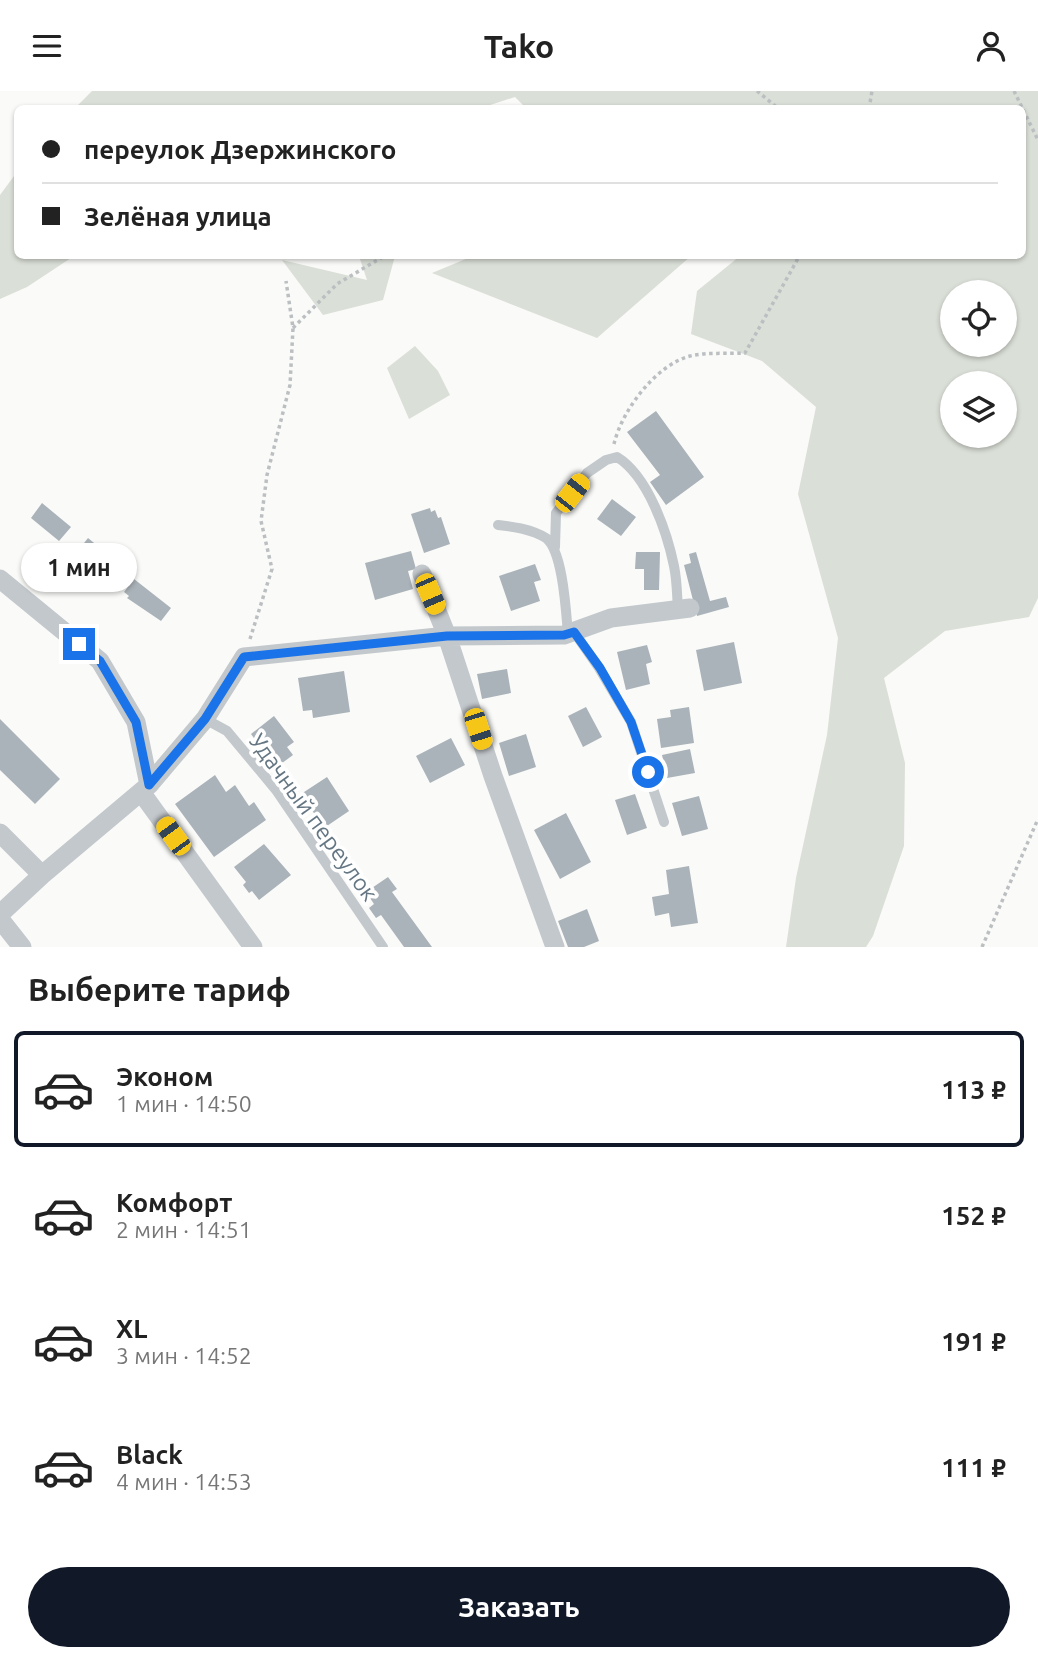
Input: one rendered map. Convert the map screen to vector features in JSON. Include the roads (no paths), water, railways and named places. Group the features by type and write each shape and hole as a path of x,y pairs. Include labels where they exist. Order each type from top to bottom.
{"street":[{"path":"422,573 447,636 493,776 555,947"},
{"path":"0,579 100,661 136,722 145,788 253,947"},
{"path":"0,913 145,788 205,719 244,657 447,636 571,633 611,618 684,609"},
{"path":"0,833 42,875"},
{"path":"0,919 22,947"}],"lane":[{"path":"664,822 631,722 600,668 571,633 555,547 556,513 587,473 610,459 617,457 629,464 647,492 663,527 684,609"},
{"path":"498,525 527,529 555,547"},
{"name":"Удачный переулок","path":"205,719 227,731 276,790 383,947"}]}
